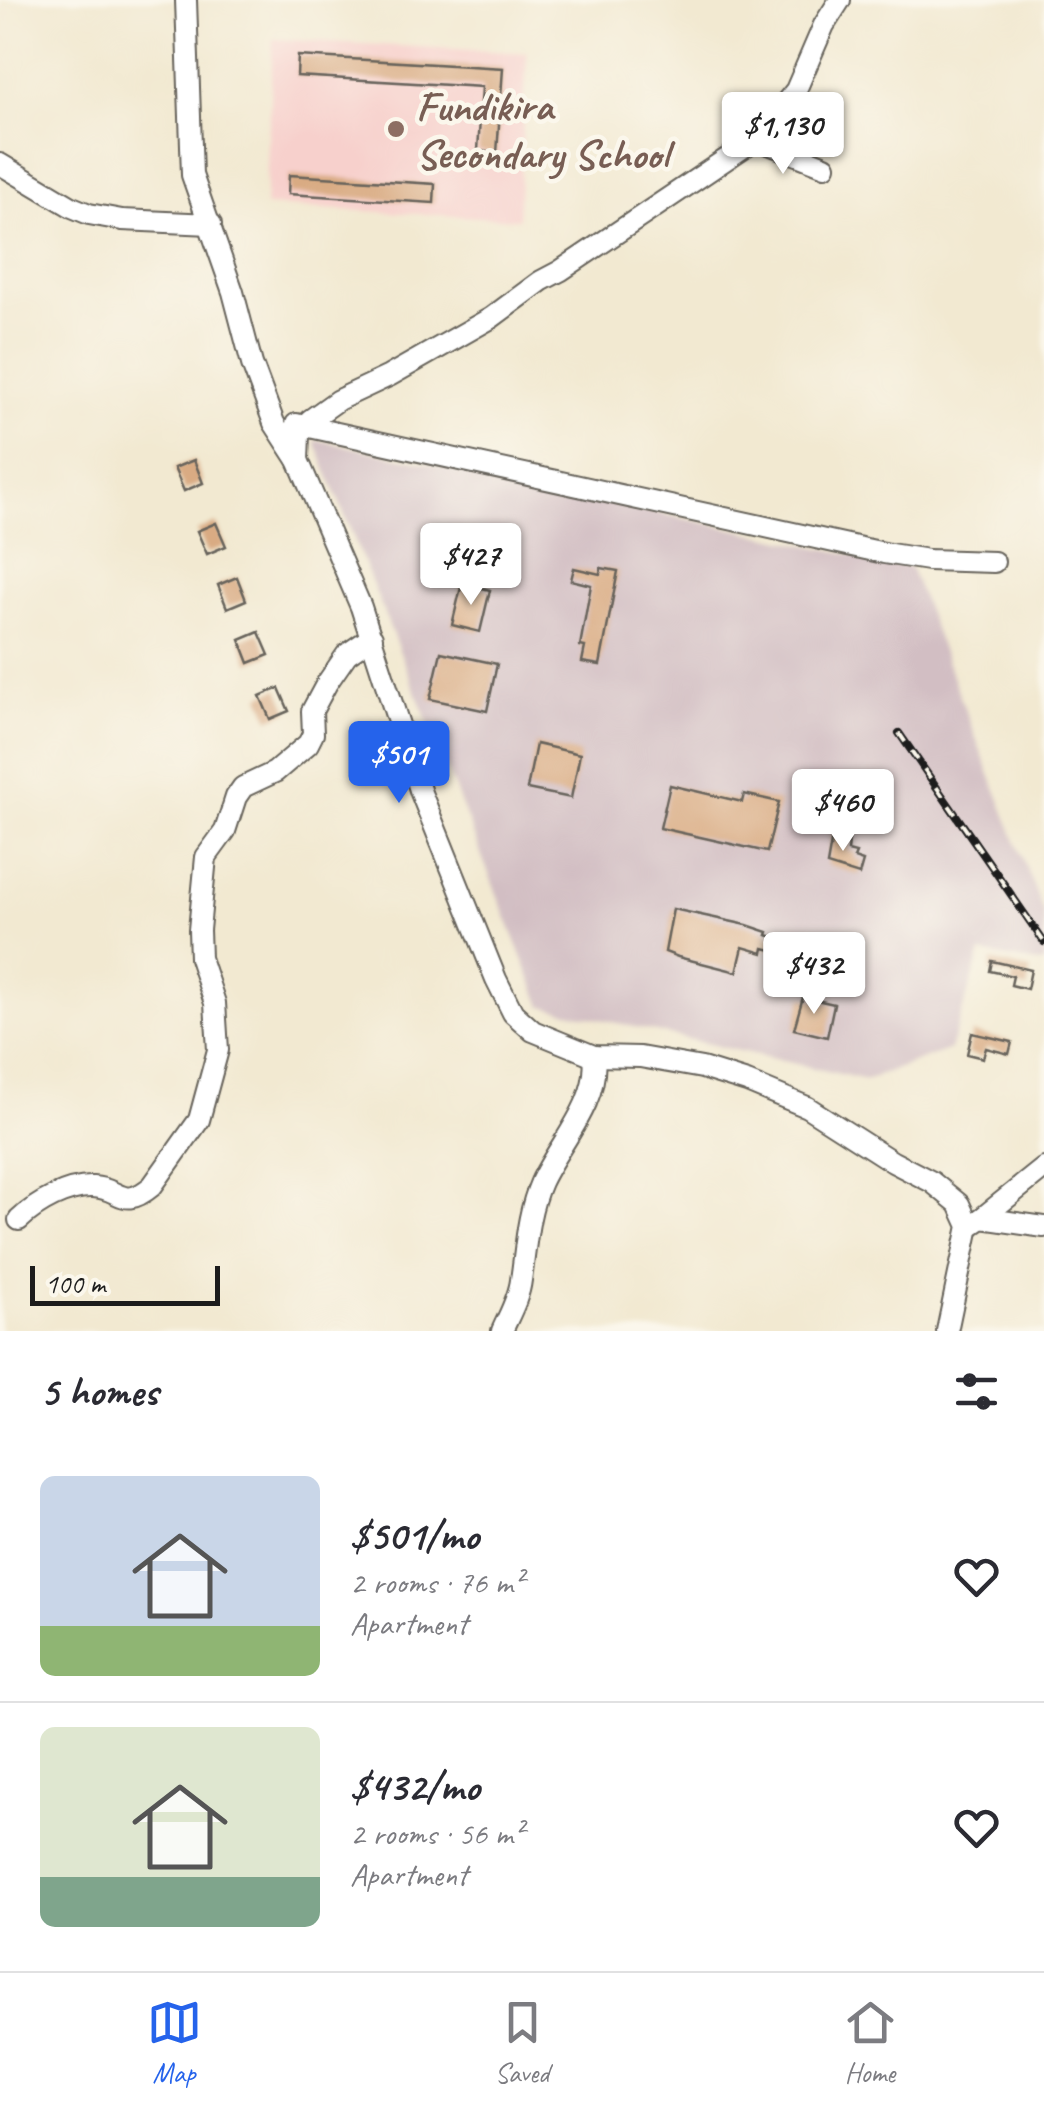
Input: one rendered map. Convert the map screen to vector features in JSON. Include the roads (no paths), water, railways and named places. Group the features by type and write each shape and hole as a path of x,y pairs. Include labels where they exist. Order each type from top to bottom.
{"street":[{"path":"186,0 192,175 211,224 252,364 274,422 298,460 372,636 421,793 513,1013 533,1031 594,1056 640,1058 702,1068 748,1082 807,1107 932,1182 976,1222 1044,1227"},
{"path":"298,460 299,434 338,400 491,318 756,139 796,90 824,25 840,0"},
{"path":"756,139 825,166"},
{"path":"0,164 88,214 122,220 211,224"},
{"path":"274,422 306,425 448,460 884,553 928,560 994,562"},
{"path":"19,1220 41,1204 77,1188 102,1188 126,1199 142,1194 152,1186 198,1120 218,1050 219,1030 215,1003 200,958 206,857 225,831 243,788 275,772 308,744 313,734 312,711 322,692 347,654 372,636"},
{"path":"502,1331 518,1296 524,1246 541,1183 582,1109 595,1067 594,1056"},
{"path":"946,1331 976,1222 1044,1168"}],"railway":[{"path":"899,733 1044,942"}],"place":[{"name":"Fundikira Secondary School","path":"396,129"}]}
